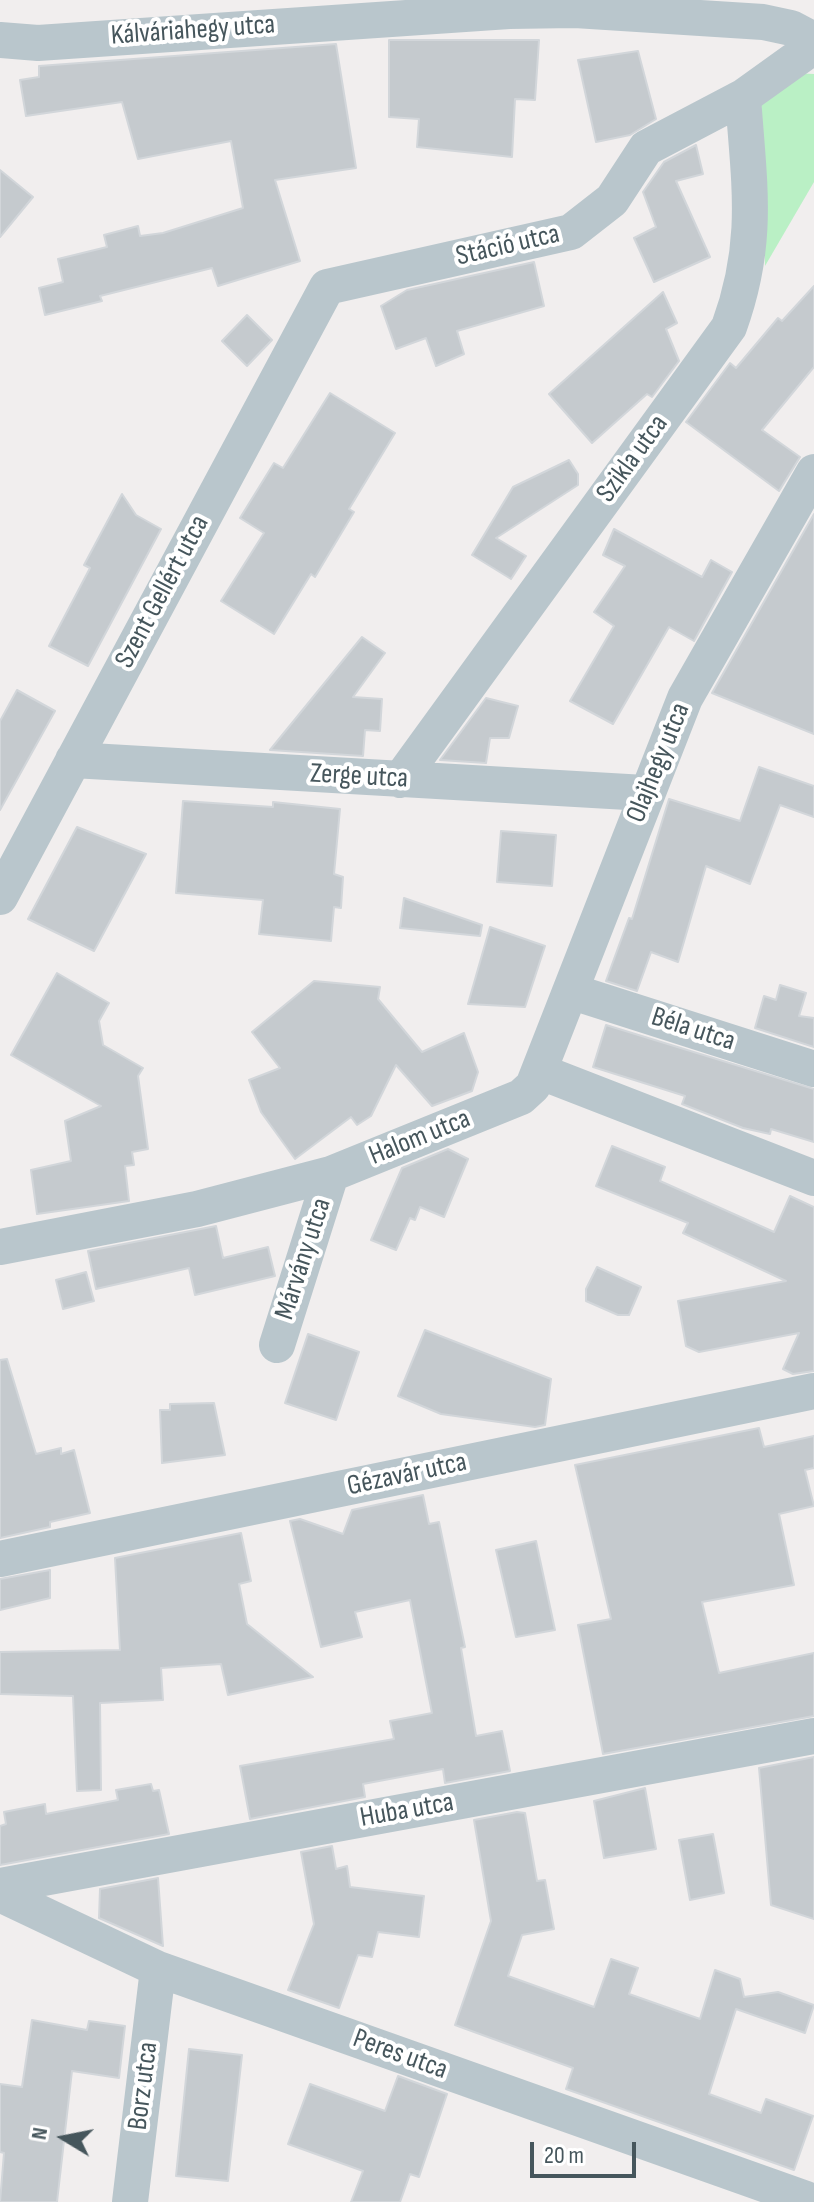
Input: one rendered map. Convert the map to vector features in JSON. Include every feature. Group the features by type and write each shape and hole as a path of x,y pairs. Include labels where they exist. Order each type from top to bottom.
{"street":[{"name":"Kálváriahegy utca","path":"0,40 38,43 423,14 575,10 763,22 791,28 814,43"},
{"name":"Stáció utca","path":"327,287 571,232 612,200 646,148 743,97 814,43"},
{"name":"Szikla utca","path":"400,780 729,327 744,285 752,232 743,97"},
{"name":"Szent Gellért utca","path":"0,897 327,287"},
{"name":"Olajhegy utca","path":"541,1072 645,793 685,698 814,472"},
{"name":"Zerge utca","path":"73,760 645,793"},
{"name":"Béla utca","path":"573,992 814,1069"},
{"name":"Halom utca","path":"0,1247 197,1209 331,1174 521,1097 541,1072"},
{"path":"541,1072 814,1178"},
{"name":"Márvány utca","path":"277,1345 331,1174"},
{"name":"Gézavár utca","path":"0,1559 814,1391"},
{"name":"Huba utca","path":"0,1886 814,1736"},
{"name":"Peres utca","path":"0,1894 158,1969 808,2193"},
{"name":"Borz utca","path":"130,2202 158,1969"}],"green space":[{"path":"793,73 814,74 814,182 765,266 761,100"}],"building":[{"path":"389,40 539,40 535,100 515,99 512,157 417,147 419,119 389,117"},
{"path":"336,44 356,168 275,180 300,261 218,286 212,268 100,296 102,301 45,315 39,288 63,282 58,259 107,247 104,235 138,226 140,236 163,233 243,208 231,141 138,159 122,102 26,116 20,80 39,77 39,66"},
{"path":"638,51 656,119 630,135 596,142 578,60"},
{"path":"696,145 703,174 676,181 710,257 654,282 634,238 656,227 643,192 664,162"},
{"path":"0,170 33,197 0,237"},
{"path":"534,262 544,306 457,331 464,354 436,366 426,338 396,349 381,306 407,290"},
{"path":"814,286 814,367 762,430 800,457 779,491 686,422 730,363 736,368 778,318 782,321"},
{"path":"663,292 677,323 666,329 679,361 652,397 647,394 592,443 549,394"},
{"path":"247,315 272,340 247,366 222,341"},
{"path":"330,393 395,433 349,509 354,512 315,577 311,574 274,634 221,601 264,533 240,518 274,463 283,468"},
{"path":"569,460 578,474 578,485 496,538 526,556 511,579 472,555 513,487"},
{"path":"122,494 136,515 161,529 88,666 49,646 90,568 84,565"},
{"path":"814,514 814,734 712,693"},
{"path":"614,529 702,577 711,560 732,572 694,641 669,627 613,724 570,701 614,626 594,612 625,566 603,555"},
{"path":"362,637 385,653 353,697 382,699 380,731 365,730 363,756 270,750"},
{"path":"17,690 55,711 0,810 0,721"},
{"path":"486,698 518,706 509,738 490,738 486,763 440,760"},
{"path":"759,767 814,786 814,817 780,805 750,884 706,866 678,962 651,952 637,991 606,981 629,918 632,919 669,799 740,821"},
{"path":"183,801 273,807 273,802 340,809 334,874 343,877 341,908 334,907 331,941 259,934 263,900 176,893"},
{"path":"77,827 146,854 94,951 28,919"},
{"path":"501,831 556,835 552,886 497,882"},
{"path":"404,898 482,925 480,936 400,928"},
{"path":"490,927 545,946 525,1007 468,1004"},
{"path":"57,973 109,1003 99,1021 103,1045 143,1068 138,1076 148,1149 132,1152 134,1165 125,1166 129,1201 37,1214 31,1170 71,1161 65,1121 101,1106 11,1055"},
{"path":"314,981 380,987 378,999 422,1052 464,1033 478,1072 472,1091 432,1106 396,1065 371,1116 357,1125 351,1117 295,1159 261,1112 249,1080 280,1068 252,1032"},
{"path":"780,985 806,993 799,1016 814,1018 814,1047 755,1028 764,996 776,1000"},
{"path":"606,1025 814,1089 814,1142 771,1129 770,1134 743,1128 682,1104 685,1096 593,1067"},
{"path":"612,1146 665,1167 660,1181 774,1232 790,1196 814,1207 814,1371 793,1374 783,1369 799,1333 699,1352 686,1346 678,1301 786,1281 683,1233 688,1223 596,1186"},
{"path":"448,1149 468,1159 444,1217 420,1207 415,1220 410,1218 396,1250 371,1240 402,1168"},
{"path":"216,1226 223,1258 268,1247 275,1276 195,1295 189,1268 96,1289 88,1251"},
{"path":"597,1267 641,1287 629,1315 618,1315 586,1301 586,1289"},
{"path":"86,1272 94,1301 63,1309 56,1280"},
{"path":"425,1330 551,1379 545,1425 535,1427 441,1414 398,1396"},
{"path":"308,1334 359,1352 336,1420 285,1403"},
{"path":"7,1359 36,1454 61,1448 61,1454 74,1450 90,1513 50,1522 50,1527 0,1538 0,1360"},
{"path":"214,1403 225,1455 162,1463 160,1410 170,1410 170,1404"},
{"path":"759,1428 764,1447 814,1436 814,1468 805,1470 814,1506 779,1514 794,1585 702,1602 719,1673 814,1653 814,1716 603,1754 578,1625 611,1619 575,1465"},
{"path":"423,1495 429,1524 439,1522 465,1647 461,1648 476,1736 502,1731 510,1771 445,1783 443,1769 363,1784 365,1797 250,1819 240,1766 394,1739 390,1721 432,1713 410,1600 355,1612 362,1637 321,1647 290,1521 300,1519 343,1534 352,1510"},
{"path":"241,1533 251,1581 239,1584 247,1624 313,1677 228,1695 221,1664 161,1668 163,1700 100,1703 101,1790 77,1791 73,1696 0,1694 0,1652 120,1650 115,1558"},
{"path":"536,1541 555,1630 516,1637 496,1550"},
{"path":"50,1570 50,1598 0,1610 0,1579"},
{"path":"814,1757 814,1919 771,1905 759,1768"},
{"path":"151,1784 153,1791 159,1790 169,1834 0,1865 0,1826 6,1824 4,1812 45,1804 46,1814 118,1800 116,1790"},
{"path":"645,1788 656,1849 604,1858 594,1801"},
{"path":"525,1813 537,1881 545,1880 554,1929 522,1935 508,1976 594,2007 611,1959 638,1968 629,1994 700,2019 715,1970 740,1979 744,1997 778,1992 814,2005 805,2033 736,2009 709,2094 761,2113 766,2099 813,2116 794,2170 566,2089 573,2068 455,2025 491,1921 474,1820"},
{"path":"713,1834 724,1893 690,1900 679,1840"},
{"path":"332,1846 336,1869 347,1866 350,1887 424,1896 419,1937 378,1932 372,1957 358,1955 339,2008 288,1990 314,1924 301,1852"},
{"path":"158,1878 163,1946 99,1918 100,1889"},
{"path":"32,2020 87,2030 89,2021 125,2026 119,2078 72,2071 57,2202 0,2202 4,2153 0,2152 0,2084 22,2087"},
{"path":"189,2049 242,2055 228,2181 176,2176"},
{"path":"398,2076 447,2094 419,2177 410,2174 400,2202 351,2202 363,2171 288,2144 310,2084 385,2111"}]}
